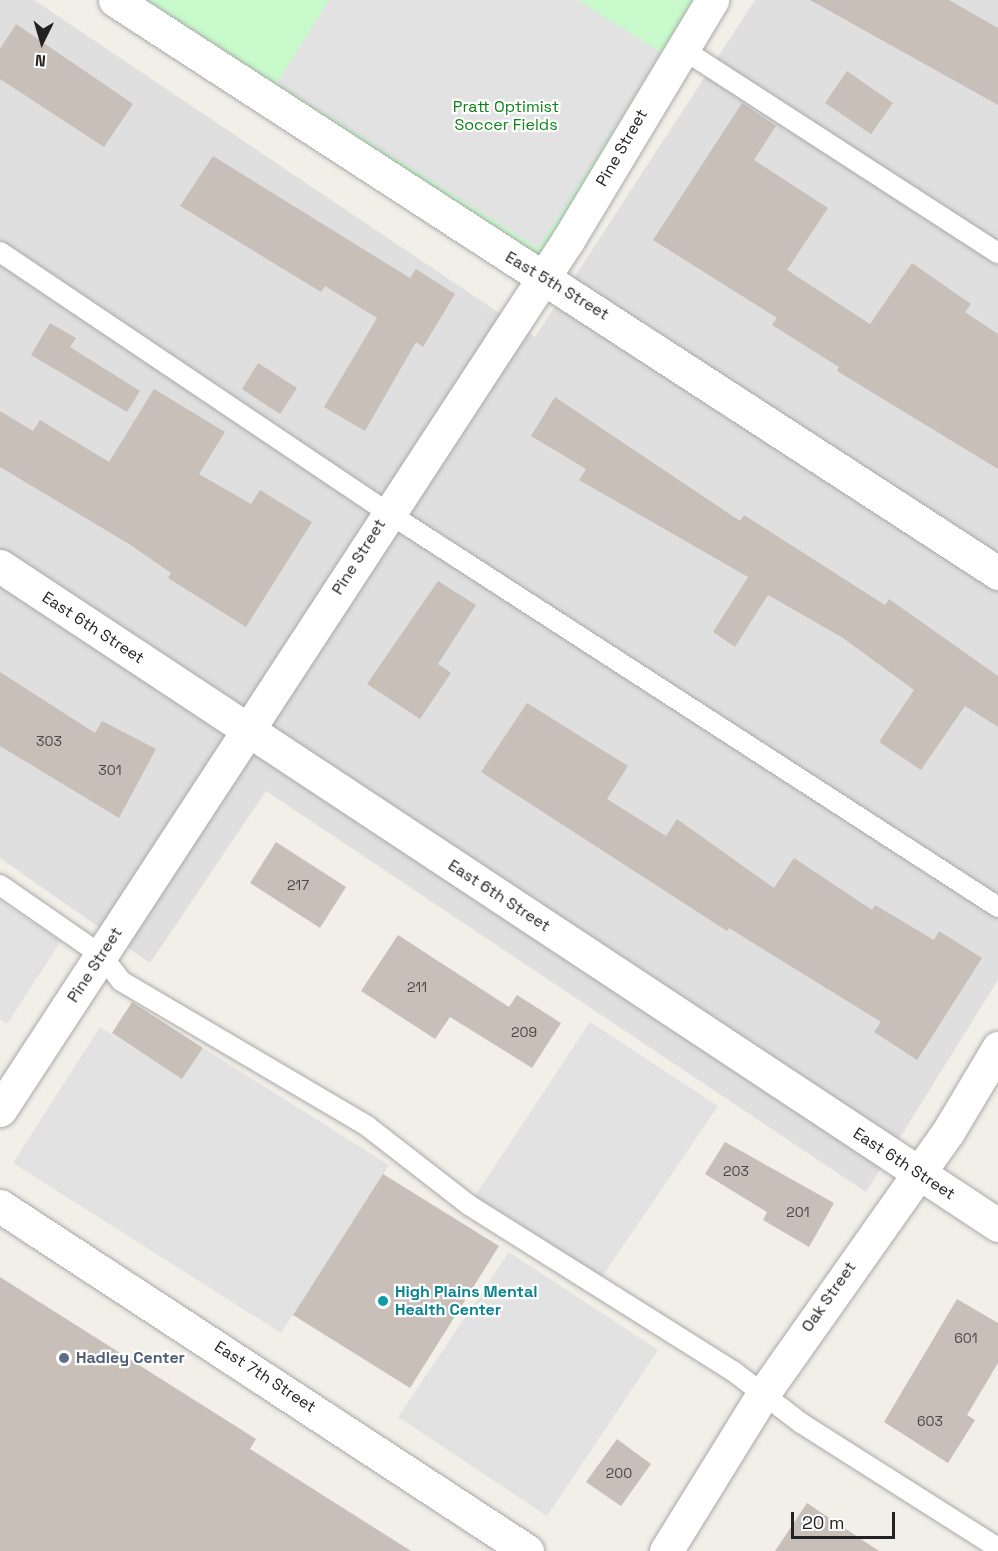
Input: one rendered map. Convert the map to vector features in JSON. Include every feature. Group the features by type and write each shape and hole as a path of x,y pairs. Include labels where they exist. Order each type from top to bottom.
{"street":[{"name":"East 5th Street","path":"115,0 998,573"},
{"name":"Pine Street","path":"0,1110 249,731 387,512 543,278 712,0"},
{"name":"East 6th Street","path":"0,566 998,1225"},
{"name":"Oak Street","path":"666,1551 763,1394 918,1173 998,1048"},
{"name":"East 7th Street","path":"0,1206 527,1551"}],"lane":[{"path":"681,48 998,253"},
{"path":"0,252 387,512 998,907"},
{"path":"0,885 101,955 121,981 367,1126 469,1205 998,1548"}],"shaded area":[{"path":"0,0 34,0 535,337 755,0 998,0 998,980 866,1192 266,791 150,963 0,858"},
{"name":"Pratt Optimist Soccer Fields","path":"329,0 578,0 662,53 538,248 277,83"},
{"path":"0,901 61,941 7,1024 0,1019"},
{"path":"590,1022 718,1106 595,1287 469,1205"},
{"path":"100,1027 182,1078 203,1048 389,1165 281,1333 13,1163"},
{"path":"509,1252 658,1350 547,1516 398,1417"}],"green space":[{"name":"Pratt Optimist Soccer Fields","path":"115,0 706,0 543,278"}],"building":[{"path":"810,0 949,0 998,28 998,105"},
{"path":"16,24 133,104 104,147 0,79 0,49"},
{"path":"847,71 893,103 871,134 825,103"},
{"path":"742,103 776,126 754,160 828,208 787,270 870,324 912,263 971,304 965,312 998,334 998,469 837,371 839,367 772,325 777,318 653,240"},
{"path":"213,156 410,278 416,269 455,294 423,347 416,342 365,431 324,407 377,318 325,286 321,292 180,206"},
{"path":"50,323 76,338 70,347 140,391 127,412 31,355"},
{"path":"258,363 297,388 280,414 242,389"},
{"path":"154,389 225,432 199,474 251,504 260,490 312,522 246,627 168,578 171,573 129,544 0,467 0,411 33,431 40,420 109,462"},
{"path":"555,397 740,521 744,515 885,605 889,599 998,676 998,727 965,706 921,770 879,742 914,690 843,638 768,595 735,647 713,632 748,577 579,480 586,469 531,436"},
{"path":"438,581 476,605 438,664 451,673 420,719 367,684"},
{"path":"0,672 95,733 102,721 156,749 119,818 0,746"},
{"path":"527,703 628,766 607,799 666,836 677,819 774,888 794,858 872,910 875,905 934,940 939,931 982,958 917,1060 874,1032 881,1022 729,928 727,931 481,772"},
{"path":"276,842 346,887 320,928 250,883"},
{"path":"398,935 509,1007 517,995 561,1023 532,1068 450,1017 435,1039 361,991"},
{"path":"132,1002 203,1048 182,1079 112,1033"},
{"path":"725,1142 834,1203 809,1247 763,1220 767,1212 705,1174"},
{"name":"High Plains Mental Health Center","path":"383,1174 499,1246 410,1388 293,1315"},
{"name":"Hadley Center","path":"0,1277 256,1439 250,1449 411,1551 0,1551"},
{"path":"957,1299 998,1323 998,1363 967,1415 975,1420 948,1463 884,1422"},
{"path":"617,1439 651,1464 621,1506 586,1482"},
{"path":"807,1503 879,1551 775,1551"}],"place":[{"name":"High Plains Mental Health Center","path":"383,1301"},
{"name":"Hadley Center","path":"64,1358"}]}
